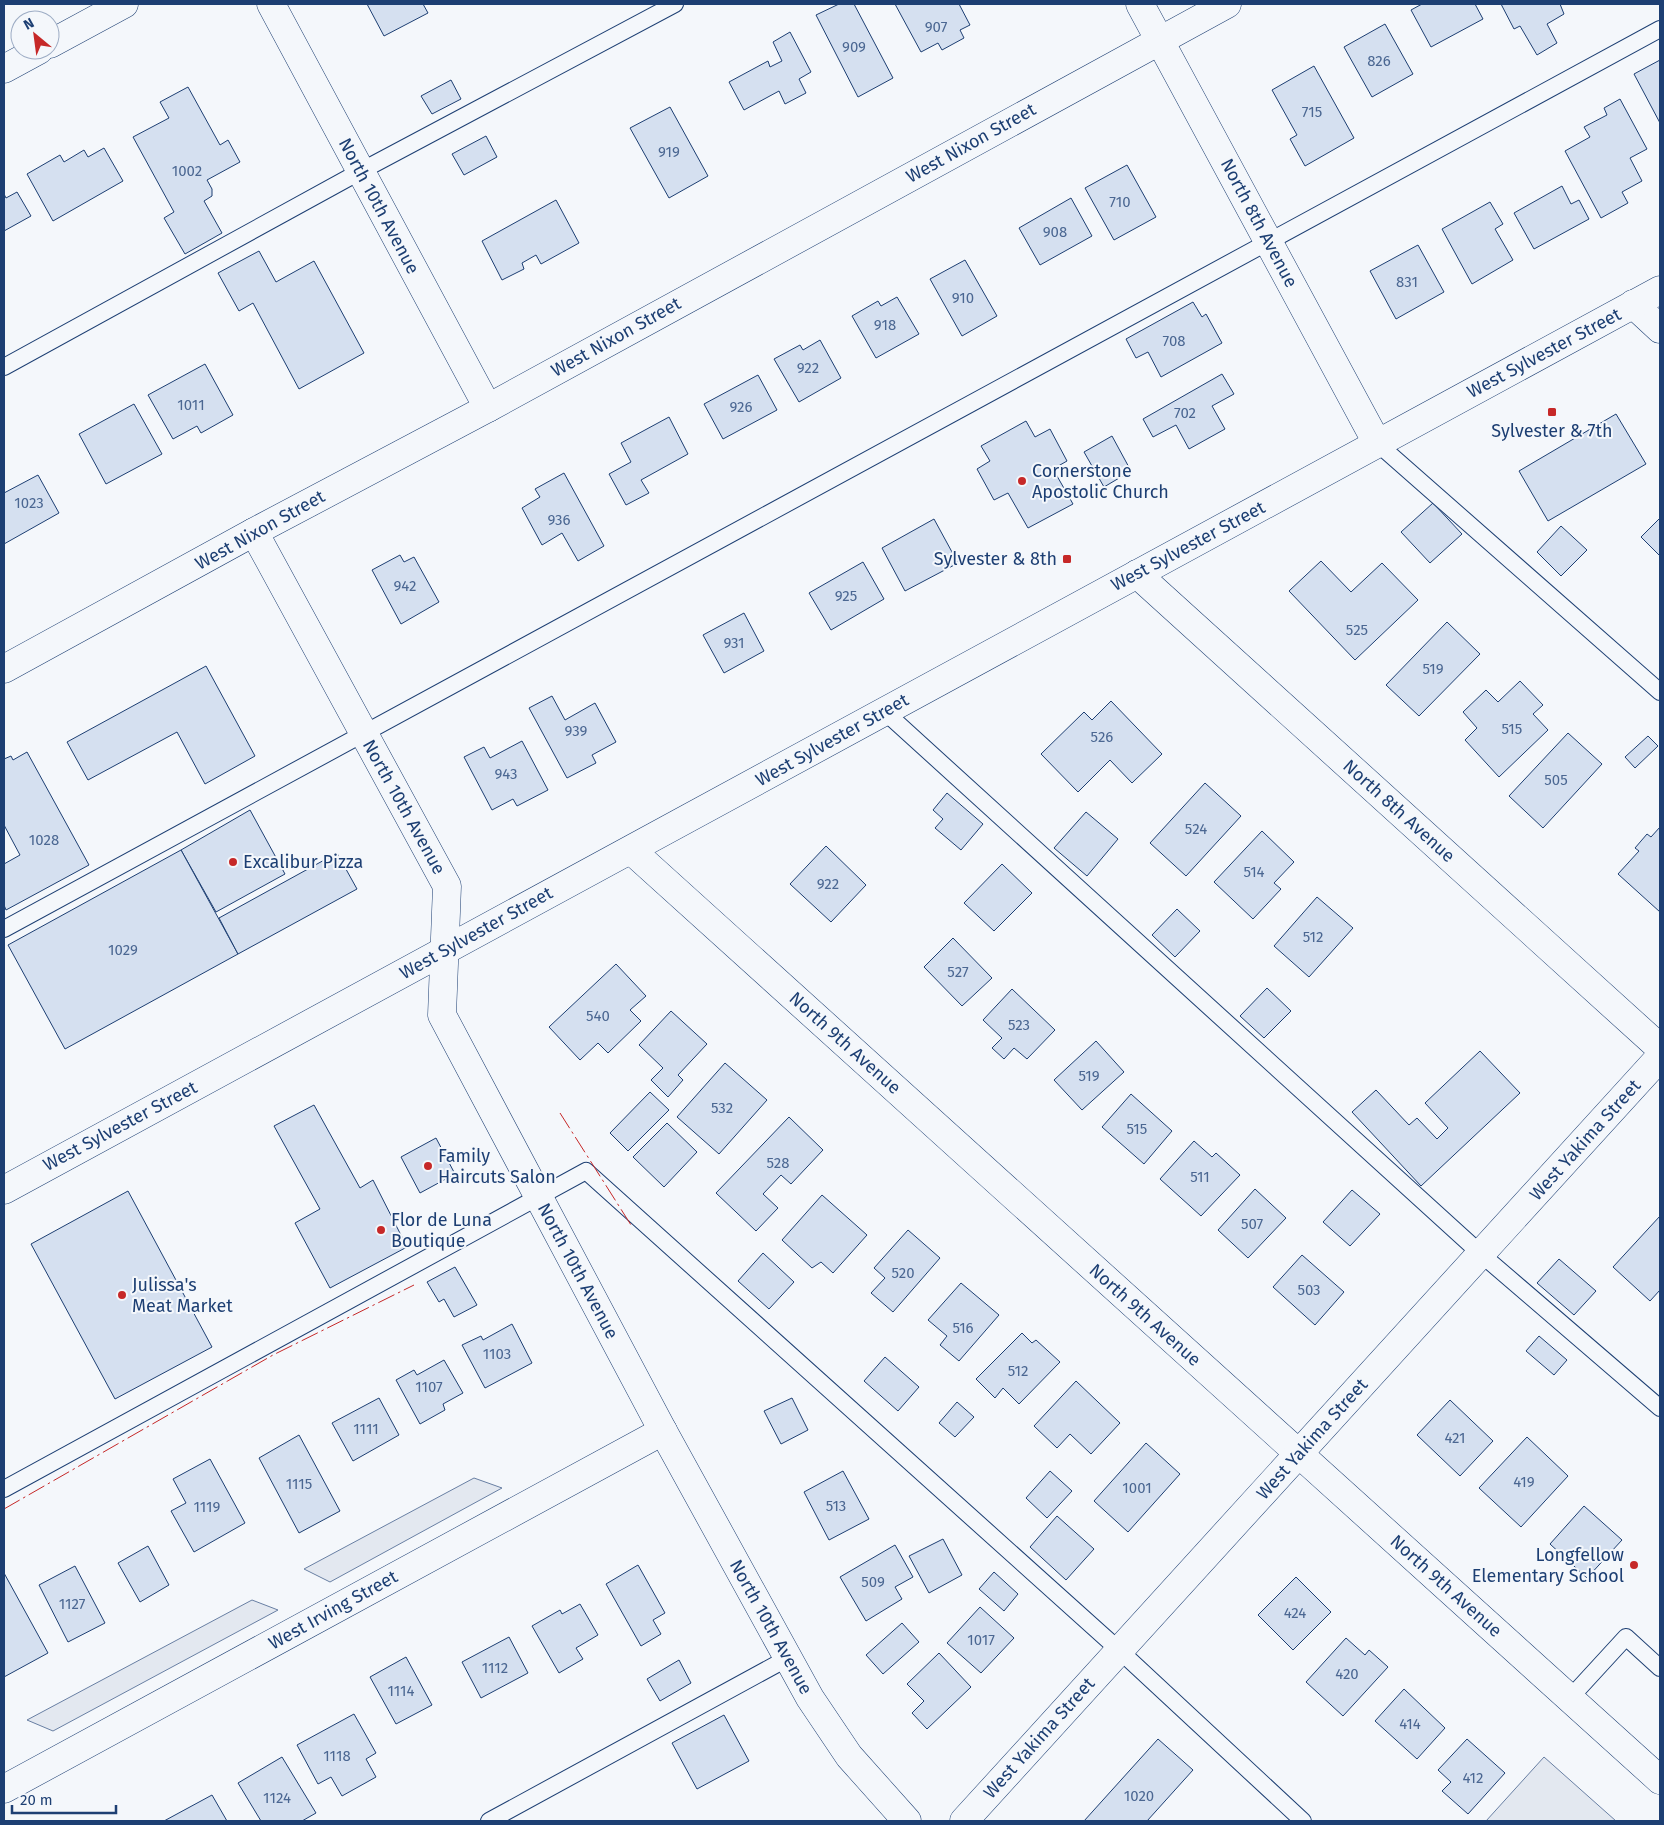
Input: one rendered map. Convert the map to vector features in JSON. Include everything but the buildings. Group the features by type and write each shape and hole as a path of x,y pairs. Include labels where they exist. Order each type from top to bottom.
{"street":[{"path":"60,39 124,4"},
{"name":"North 10th Avenue","path":"271,4 488,408"},
{"name":"North 8th Avenue","path":"1140,4 1378,443"},
{"name":"West Nixon Street","path":"4,669 254,532 488,408 1227,4"},
{"path":"4,69 21,60"},
{"name":"West Sylvester Street","path":"4,1190 1660,290"},
{"path":"1633,304 1660,329"},
{"name":"North 10th Avenue","path":"254,532 447,886 442,1015 663,1431 810,1698 849,1756 906,1821"},
{"name":"North 8th Avenue","path":"1137,574 1660,1048"},
{"name":"North 9th Avenue","path":"631,850 1660,1780"},
{"name":"West Yakima Street","path":"964,1821 1660,1057"},
{"name":"West Irving Street","path":"4,1789 663,1431"}],"lane":[{"path":"4,367 361,171 675,4"},
{"path":"4,929 1660,29"},
{"path":"1378,443 1660,692"},
{"path":"884,711 1481,1254 1660,1408"},
{"path":"4,1489 586,1171 1120,1650 1303,1821"},
{"path":"1570,1698 1626,1637 1660,1668"},
{"path":"489,1821 788,1658"}],"shaded area":[{"path":"474,1478 502,1488 330,1582 304,1569"},
{"path":"252,1600 278,1610 53,1731 27,1720"},
{"path":"1544,1757 1616,1821 1486,1821"}],"power":[{"path":"560,1113 631,1225"},
{"path":"4,1509 273,1355 414,1285"}],"place":[{"name":"Sylvester & 7th","path":"1552,412"},
{"name":"Cornerstone Apostolic Church","path":"1022,481"},
{"name":"Sylvester & 8th","path":"1067,559"},
{"name":"Excalibur Pizza","path":"233,862"},
{"name":"Family Haircuts Salon","path":"428,1166"},
{"name":"Flor de Luna Boutique","path":"381,1230"},
{"name":"Julissa's Meat Market","path":"122,1295"},
{"name":"Longfellow Elementary School","path":"1634,1565"}]}
